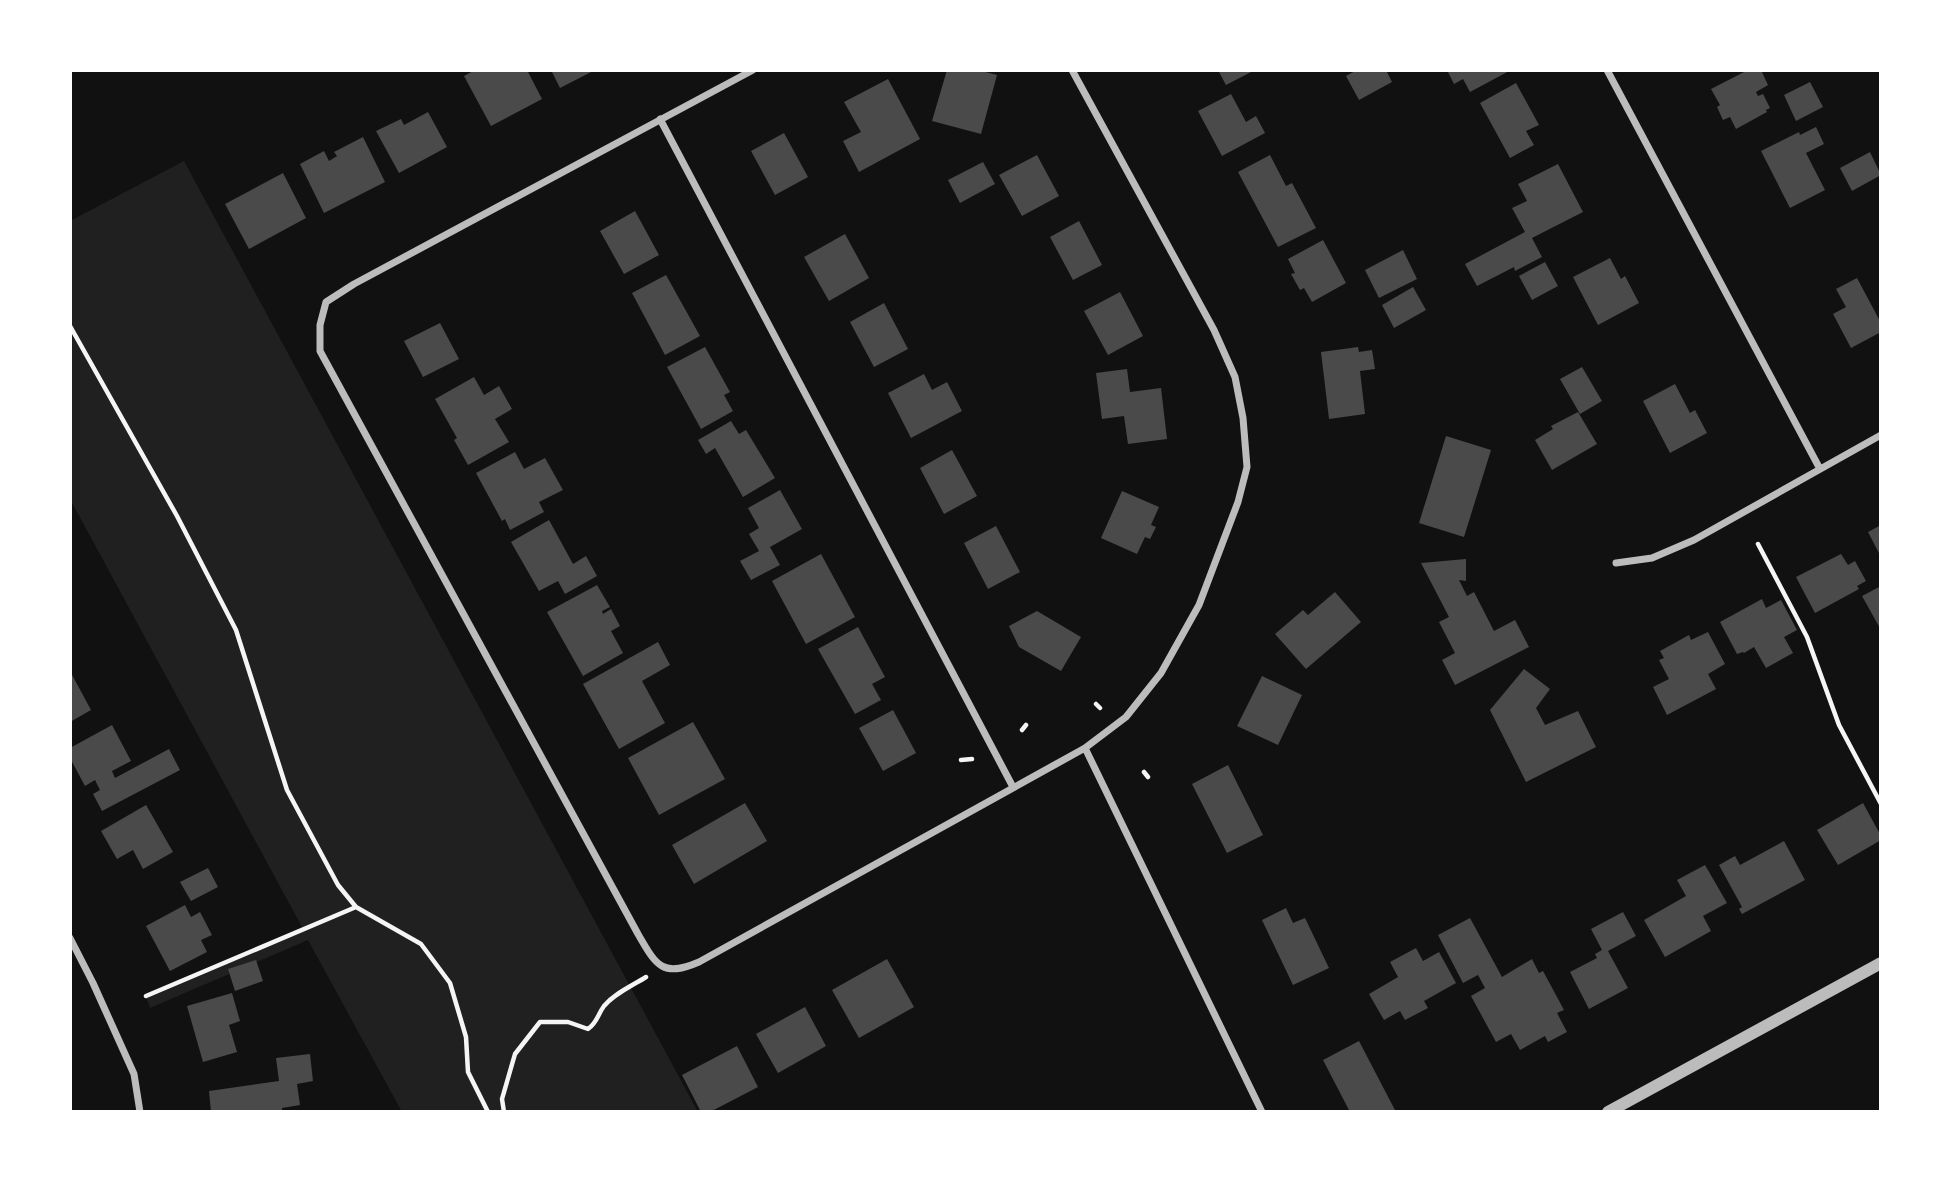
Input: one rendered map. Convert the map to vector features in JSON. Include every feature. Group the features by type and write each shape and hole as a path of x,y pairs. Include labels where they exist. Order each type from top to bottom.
{"street":[{"path":"753,70 354,284 326,302 320,325 320,351 638,934 651,956 670,970 683,969 699,962 1085,748 1126,717 1161,673 1199,605 1238,502 1247,467 1243,418 1235,377 1214,330 1072,70"},
{"path":"1607,70 1820,469"},
{"path":"660,119 1013,788"},
{"path":"1616,563 1652,558 1694,540 1881,435"},
{"path":"1085,748 1262,1112"},
{"path":"70,938 134,1074 140,1112"},
{"path":"1608,1112 1881,963"}],"path":[{"path":"70,326 177,516 236,630 287,790 338,886 356,907 421,944 450,983 466,1037 468,1072 488,1112"},
{"path":"1759,544 1807,637 1839,725 1881,804"},
{"path":"961,760 972,759"},
{"path":"146,996 356,907"},
{"path":"504,1112 502,1099 515,1054 540,1022 568,1022 588,1029 594,1025 604,1006 660,964"}],"shaded area":[{"path":"184,161 698,1112 402,1112 308,940 150,1008 146,997 302,927 70,499 70,221"}],"building":[{"path":"475,70 527,70 542,99 491,126 464,76"},
{"path":"551,70 595,70 560,88"},
{"path":"947,70 978,70 997,75 981,134 932,121"},
{"path":"1218,70 1255,70 1226,85"},
{"path":"1357,70 1386,70 1392,82 1359,100 1346,76"},
{"path":"1447,70 1511,70 1470,92 1463,79 1454,84"},
{"path":"1748,70 1761,70 1768,85 1756,92 1758,96 1763,94 1770,108 1736,129 1730,117 1723,120 1717,107 1720,105 1711,89"},
{"path":"888,79 920,139 859,172 843,141 861,132 844,102"},
{"path":"1810,82 1823,107 1796,121 1784,95"},
{"path":"1516,83 1539,125 1526,131 1534,145 1510,158 1480,103"},
{"path":"1231,94 1246,122 1256,116 1265,133 1222,156 1198,111"},
{"path":"428,112 447,147 399,173 376,131 401,119 404,125"},
{"path":"1816,127 1824,144 1806,153 1825,190 1790,208 1761,151 1799,132 1800,135"},
{"path":"784,133 808,177 775,195 751,151"},
{"path":"363,137 385,182 324,213 300,164 324,151 329,161 337,156 334,152"},
{"path":"1870,152 1881,175 1852,191 1840,168"},
{"path":"1037,155 1059,196 1022,216 999,175"},
{"path":"1270,155 1286,186 1292,183 1316,228 1278,247 1238,172"},
{"path":"983,162 995,184 960,203 948,180"},
{"path":"1558,164 1583,212 1532,238 1542,257 1515,271 1514,267 1477,286 1465,264 1525,232 1512,208 1527,201 1518,184"},
{"path":"283,173 306,218 249,249 225,204"},
{"path":"635,211 659,255 624,274 600,231"},
{"path":"1079,221 1102,265 1073,280 1050,237"},
{"path":"845,234 869,278 829,301 804,257"},
{"path":"1323,240 1346,283 1312,302 1304,288 1300,290 1291,274 1295,273 1288,259"},
{"path":"1403,250 1417,279 1379,298 1365,270"},
{"path":"1610,258 1621,279 1625,276 1639,303 1598,325 1573,277"},
{"path":"1545,262 1558,286 1532,300 1519,276"},
{"path":"666,275 700,336 665,355 632,293"},
{"path":"1857,278 1881,323 1881,332 1851,348 1833,314 1846,307 1836,289"},
{"path":"1413,287 1426,310 1394,328 1382,305"},
{"path":"1120,292 1143,336 1108,355 1084,311"},
{"path":"884,303 908,349 874,367 850,322"},
{"path":"440,323 459,359 423,377 404,341"},
{"path":"705,347 730,392 724,395 733,411 701,429 667,367"},
{"path":"1358,347 1359,352 1372,350 1375,369 1360,371 1365,414 1329,419 1321,352"},
{"path":"1582,367 1602,401 1580,414 1560,379"},
{"path":"1127,369 1130,392 1161,388 1167,439 1128,444 1124,416 1102,419 1096,373"},
{"path":"924,374 932,390 947,382 962,411 911,438 888,393"},
{"path":"474,377 484,395 499,386 512,409 495,419 509,442 468,465 454,440 457,438 435,399"},
{"path":"1675,384 1690,413 1695,410 1707,433 1670,453 1643,401"},
{"path":"1578,412 1597,444 1552,470 1535,440 1553,429 1551,426"},
{"path":"731,421 739,434 746,430 775,478 743,497 715,448 706,454 698,440"},
{"path":"1446,436 1491,450 1464,537 1419,523"},
{"path":"952,450 977,496 944,514 920,468"},
{"path":"515,452 524,469 545,458 563,490 539,502 544,512 510,530 505,519 502,521 476,473"},
{"path":"780,490 802,529 770,547 780,565 751,580 740,561 759,551 749,534 759,528 748,508"},
{"path":"1122,491 1159,507 1151,525 1156,527 1150,539 1145,537 1137,554 1101,538"},
{"path":"549,520 573,564 586,556 597,576 565,594 558,581 539,591 511,542"},
{"path":"1881,525 1881,557 1868,532"},
{"path":"996,526 1020,572 988,589 964,543"},
{"path":"821,554 855,617 806,644 772,581"},
{"path":"1841,554 1848,565 1855,561 1866,581 1857,586 1859,589 1815,613 1796,577"},
{"path":"1466,559 1466,581 1459,580 1467,596 1474,592 1494,631 1515,620 1529,647 1455,685 1442,660 1455,653 1439,622 1449,617 1421,563"},
{"path":"597,585 610,607 602,611 603,614 611,609 620,626 611,631 623,653 583,676 547,612"},
{"path":"1881,586 1881,630 1862,596"},
{"path":"1335,592 1361,622 1306,669 1275,634 1303,610 1308,615"},
{"path":"1762,599 1766,608 1781,600 1797,630 1784,637 1793,653 1766,668 1754,647 1737,654 1720,622"},
{"path":"1037,611 1081,637 1061,671 1019,647 1009,626"},
{"path":"858,627 885,677 872,684 881,700 855,714 818,649"},
{"path":"1708,632 1725,664 1708,674 1716,689 1667,715 1653,687 1669,679 1659,660 1664,658 1660,651 1689,635 1691,640"},
{"path":"658,642 670,665 642,681 665,723 619,749 583,684"},
{"path":"1524,669 1550,689 1536,708 1545,725 1578,711 1596,747 1526,782 1490,710"},
{"path":"70,671 91,710 70,722"},
{"path":"1262,676 1302,695 1278,745 1237,726"},
{"path":"893,710 916,753 883,771 859,728"},
{"path":"693,722 725,779 659,815 628,758"},
{"path":"112,725 131,761 112,771 115,778 169,749 180,770 102,811 93,794 100,790 95,780 85,786 70,758 70,748"},
{"path":"1228,765 1263,835 1227,853 1192,784"},
{"path":"745,803 767,841 694,884 672,845"},
{"path":"1863,803 1881,840 1838,865 1817,830"},
{"path":"146,805 173,852 143,869 133,850 117,859 101,831"},
{"path":"1784,841 1805,880 1742,914 1739,909 1742,907 1719,865 1735,856 1740,865"},
{"path":"1705,865 1727,903 1703,916 1711,931 1665,957 1644,920 1686,896 1677,880"},
{"path":"208,868 218,887 191,901 180,882"},
{"path":"185,905 191,917 200,912 212,935 201,940 207,952 170,971 146,926"},
{"path":"1286,908 1293,923 1305,918 1329,968 1293,985 1262,920"},
{"path":"1623,912 1636,936 1608,951 1628,988 1589,1009 1570,972 1597,958 1595,954 1602,950 1591,929"},
{"path":"1470,918 1502,977 1532,959 1539,973 1543,971 1564,1010 1557,1013 1567,1032 1548,1042 1545,1036 1520,1050 1511,1034 1496,1042 1471,996 1485,988 1478,975 1463,983 1438,935"},
{"path":"1416,948 1423,961 1439,952 1456,983 1424,1001 1428,1008 1405,1020 1400,1011 1384,1020 1369,994 1398,977 1390,962"},
{"path":"887,959 914,1007 859,1038 832,990"},
{"path":"256,960 263,981 235,991 228,969"},
{"path":"232,993 240,1021 229,1025 237,1052 203,1062 187,1006"},
{"path":"805,1007 826,1046 778,1073 756,1034"},
{"path":"1359,1041 1396,1112 1350,1112 1323,1060"},
{"path":"737,1046 758,1087 710,1112 701,1112 682,1075"},
{"path":"310,1054 313,1081 297,1084 300,1105 282,1108 282,1112 211,1112 209,1091 279,1081 276,1058"}]}
